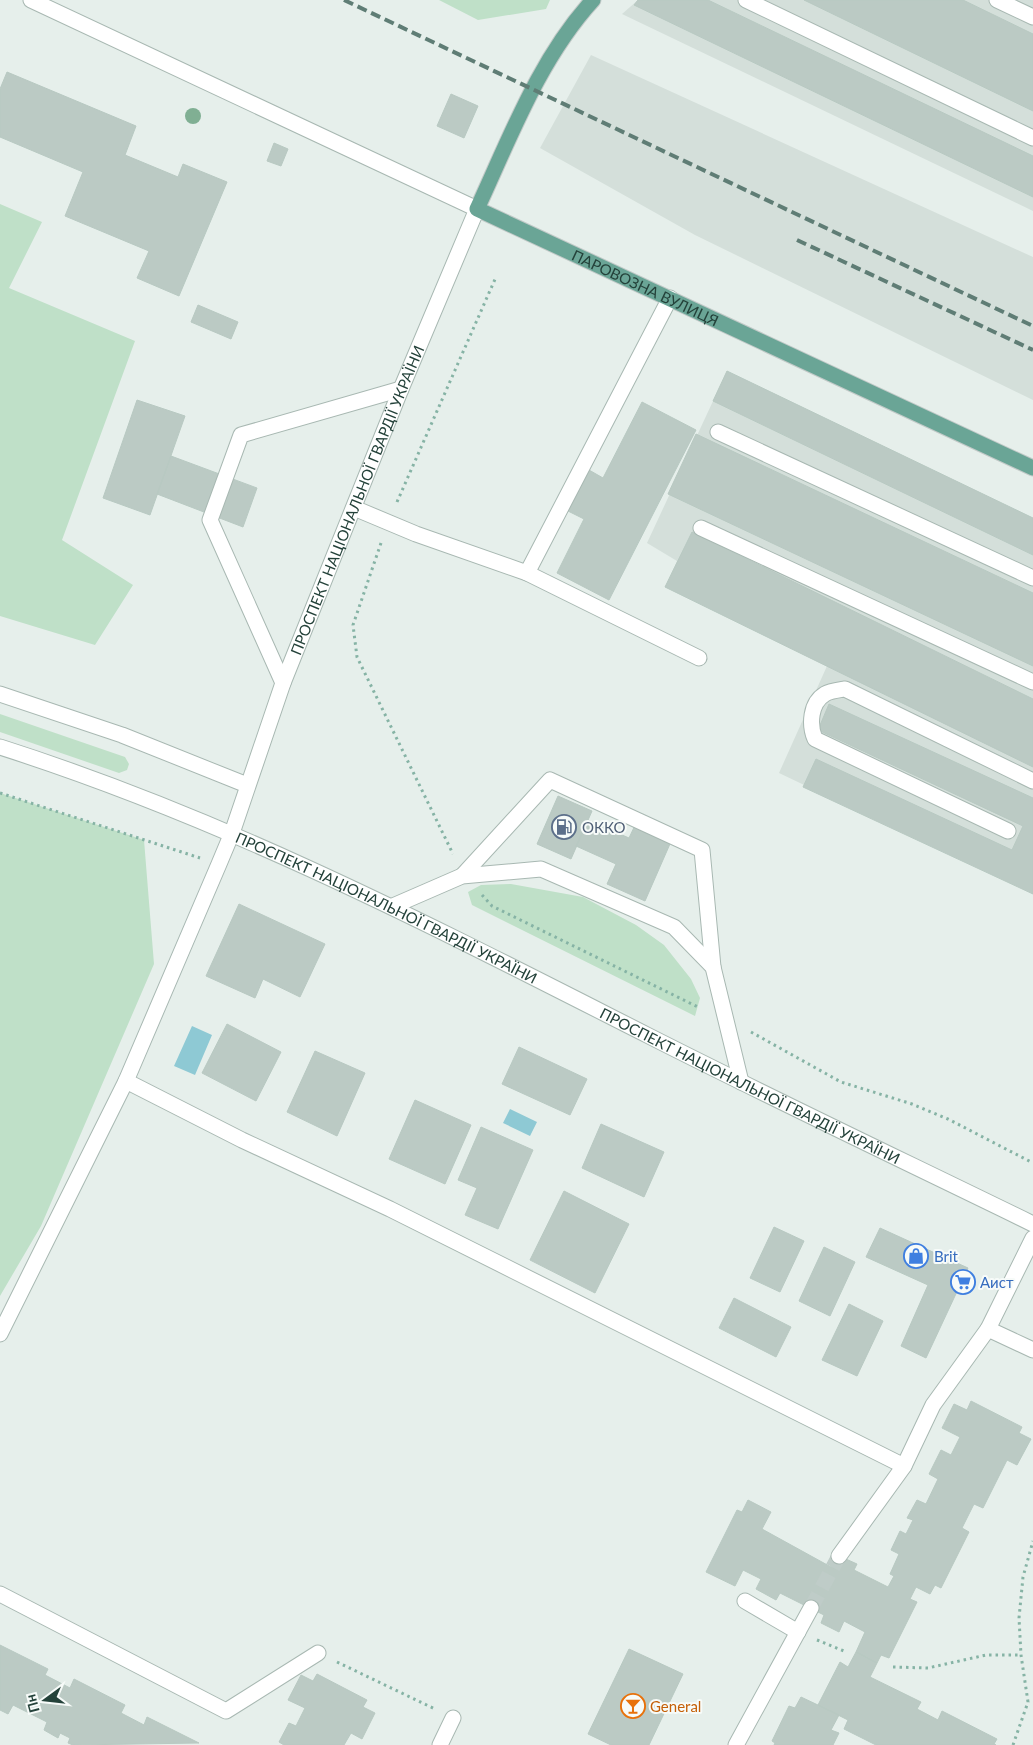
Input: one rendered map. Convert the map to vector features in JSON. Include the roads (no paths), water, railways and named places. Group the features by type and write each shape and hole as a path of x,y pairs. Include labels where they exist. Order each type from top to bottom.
{"main road":[{"path":"477,210 532,90 574,20 593,0"},
{"name":"ПАРОВОЗНА ВУЛИЦЯ","path":"477,210 1033,468"}],"street":[{"path":"31,0 477,210"},
{"path":"746,0 1033,138"},
{"path":"997,0 1033,17"},
{"name":"ПРОСПЕКТ НАЦІОНАЛЬНОЇ ГВАРДІЇ УКРАЇНИ","path":"477,210 401,389 283,683 247,784 232,833 393,906 741,1082 1033,1224"},
{"path":"528,573 670,298"},
{"path":"283,683 210,520 241,435 401,389"},
{"path":"718,432 1033,578"},
{"path":"354,508 416,534 528,573 699,658"},
{"path":"701,528 1033,682"},
{"path":"1008,831 815,739 810,729 813,709 824,694 845,688 1033,781"},
{"path":"0,694 122,735 247,784"},
{"path":"0,747 83,774 232,833 126,1081 0,1334"},
{"path":"462,876 550,780 702,850 712,967 741,1082"},
{"path":"393,906 462,876 541,869 674,927 712,967"},
{"path":"126,1081 242,1140 390,1209 904,1466"},
{"path":"839,1556 904,1466 933,1405 988,1329 1033,1238"},
{"path":"988,1329 1033,1350"},
{"path":"0,1594 226,1711 318,1654"},
{"path":"745,1601 798,1632"},
{"path":"736,1745 810,1608"},
{"path":"440,1745 453,1718"}],"water":[{"path":"192,1026 212,1035 195,1075 174,1066"},
{"path":"510,1109 537,1122 530,1136 503,1123"}],"tunnel":[{"path":"811,1608 839,1556"}],"railway":[{"path":"344,0 1033,326"},
{"path":"797,240 1033,350"}],"place":[{"name":"ОККО","path":"564,827"},
{"name":"Brit","path":"916,1256"},
{"name":"Аист","path":"963,1282"},
{"name":"General","path":"633,1706"}]}
